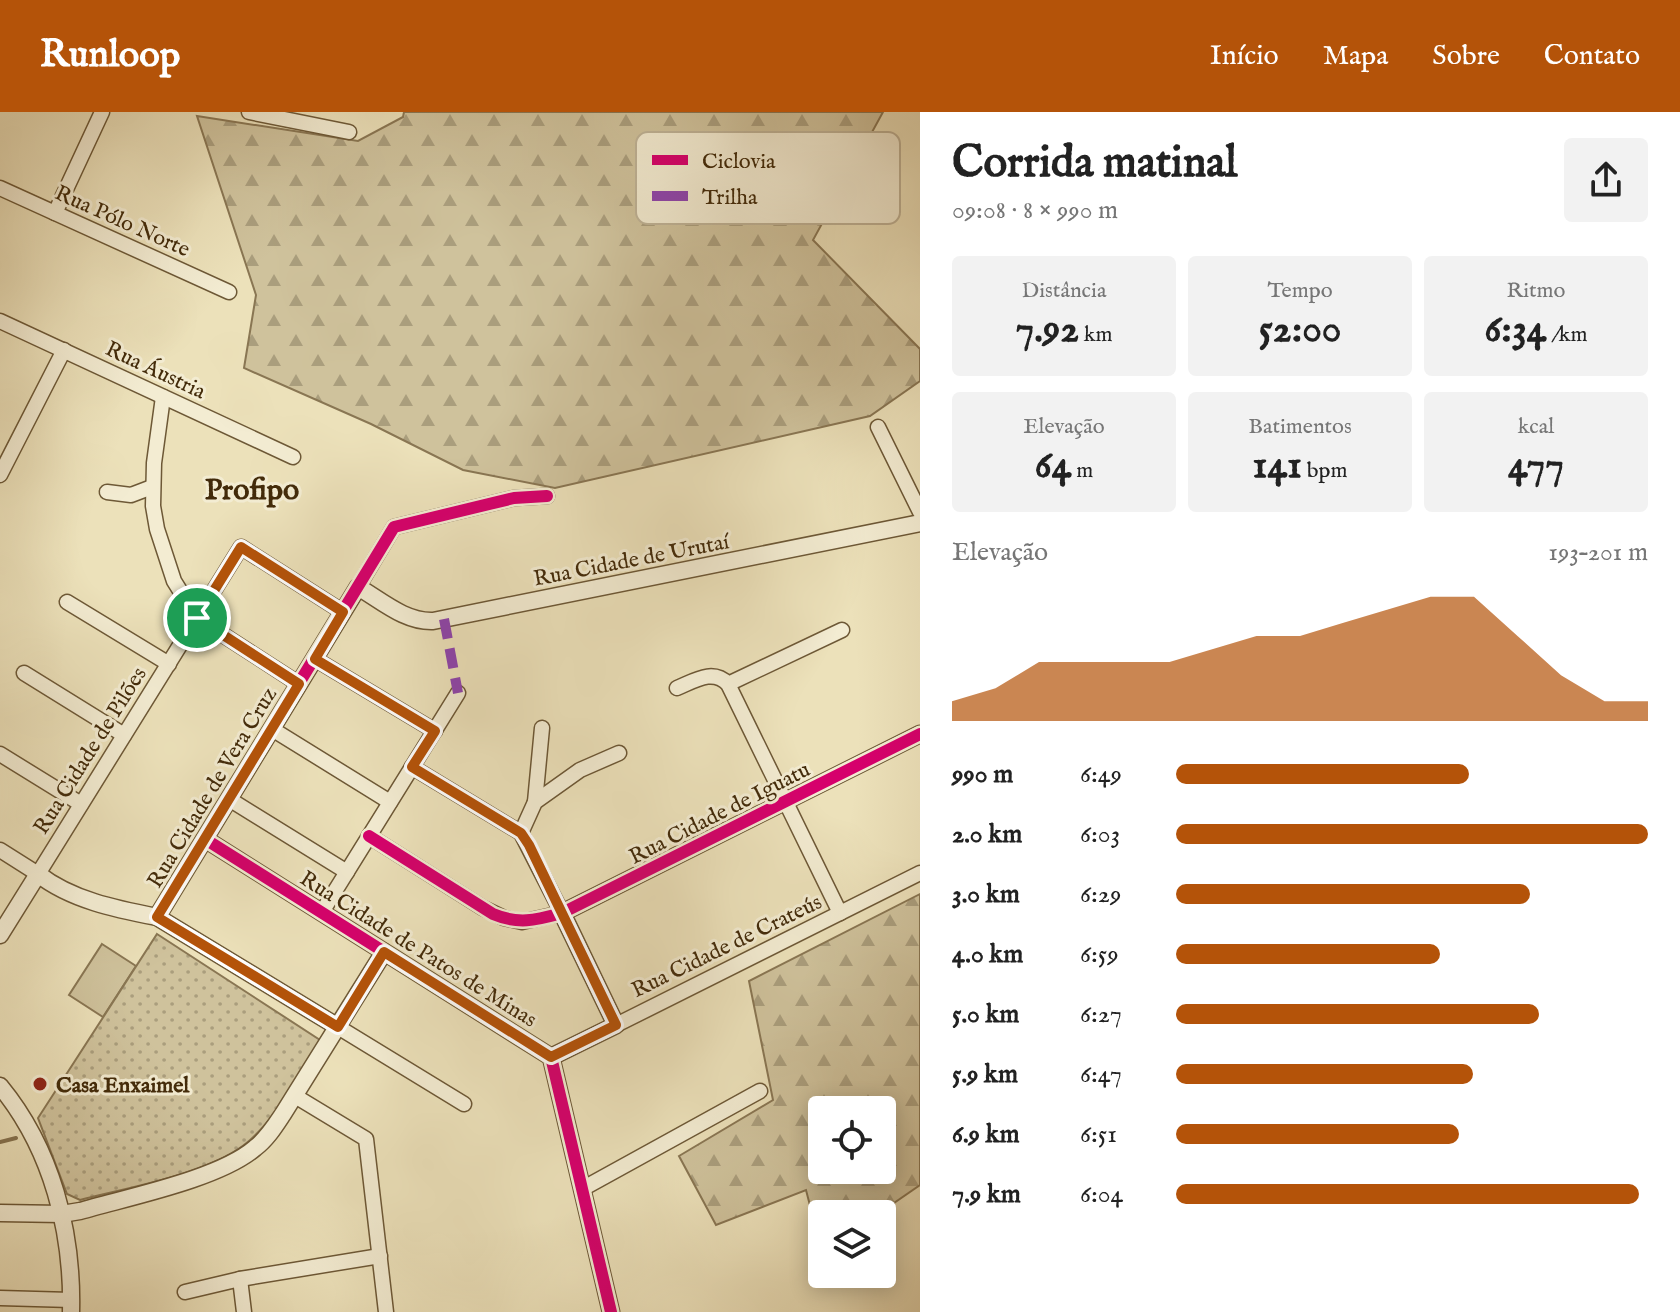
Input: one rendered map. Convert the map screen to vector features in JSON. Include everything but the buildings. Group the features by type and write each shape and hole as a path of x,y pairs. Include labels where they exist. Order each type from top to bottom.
{"street":[{"path":"55,213 102,112"},
{"path":"249,112 349,132"},
{"name":"Rua Pólo Norte","path":"0,188 229,292"},
{"name":"Rua Áustria","path":"0,321 293,457"},
{"path":"0,475 64,350"},
{"path":"163,397 152,487 155,518 165,557 185,603 197,618 299,684"},
{"path":"878,427 920,512"},
{"path":"107,492 131,495 152,487"},
{"name":"Rua Cidade de Vera Cruz","path":"157,917 394,527 514,498 547,496"},
{"name":"Rua Cidade de Urutaí","path":"358,587 409,618 433,621 920,523"},
{"name":"Rua Cidade de Pilões","path":"0,935 241,547 343,612"},
{"path":"67,602 169,664"},
{"path":"728,684 842,630"},
{"path":"315,659 435,731"},
{"path":"24,673 124,735"},
{"path":"677,688 709,676 717,676 728,684 840,913"},
{"path":"322,912 458,693"},
{"path":"521,833 535,802 542,728"},
{"path":"272,729 390,802"},
{"name":"Rua Cidade de Iguatu","path":"369,836 493,914 513,921 533,921 562,913 920,734"},
{"path":"535,802 580,770 619,753"},
{"path":"0,754 81,804"},
{"path":"412,767 521,833 616,1025"},
{"path":"229,799 347,872"},
{"name":"Rua Cidade de Patos de Minas","path":"205,839 551,1057"},
{"path":"0,850 69,893 125,911 157,917 464,1104"},
{"name":"Rua Cidade de Crateús","path":"551,1057 920,873"},
{"path":"0,1213 62,1214 204,1175 255,1148 269,1134 295,1096 384,952"},
{"path":"551,1057 611,1312"},
{"path":"0,1086 25,1121 62,1214 68,1246 71,1306 0,1298"},
{"path":"582,1189 760,1091"},
{"path":"295,1096 366,1139 386,1312"},
{"path":"185,1292 240,1279 380,1256"},
{"path":"240,1279 244,1312"}],"green space":[{"path":"404,112 883,112 872,132 636,132 636,224 822,224 813,240 920,349 920,381 870,416 555,488 463,470 371,424 244,368 256,295 197,116 358,141 403,117"},
{"path":"920,894 920,1185 896,1202 809,1200 806,1190 716,1225 679,1156 773,1100 749,981"},
{"path":"157,934 320,1040 270,1119 249,1141 233,1152 192,1171 80,1200 67,1194 38,1118"},
{"path":"102,944 136,966 103,1017 69,995"}],"waterway":[{"path":"0,1142 16,1138"}],"marked path":[{"path":"444,619 458,693"}],"cycle path":[{"path":"157,917 394,527 514,498 547,496"},
{"path":"369,836 493,914 519,920 536,919 562,913 920,734"},
{"path":"205,839 551,1057 611,1312"}],"place":[{"name":"Casa Enxaimel","path":"40,1084"}],"district":[{"name":"Profipo","path":"252,489"}],"route":[{"path":"241,547 343,612 315,659 435,731 412,767 521,833 616,1025 551,1057 384,952 338,1027 157,917 299,684 197,618 241,547"}]}
